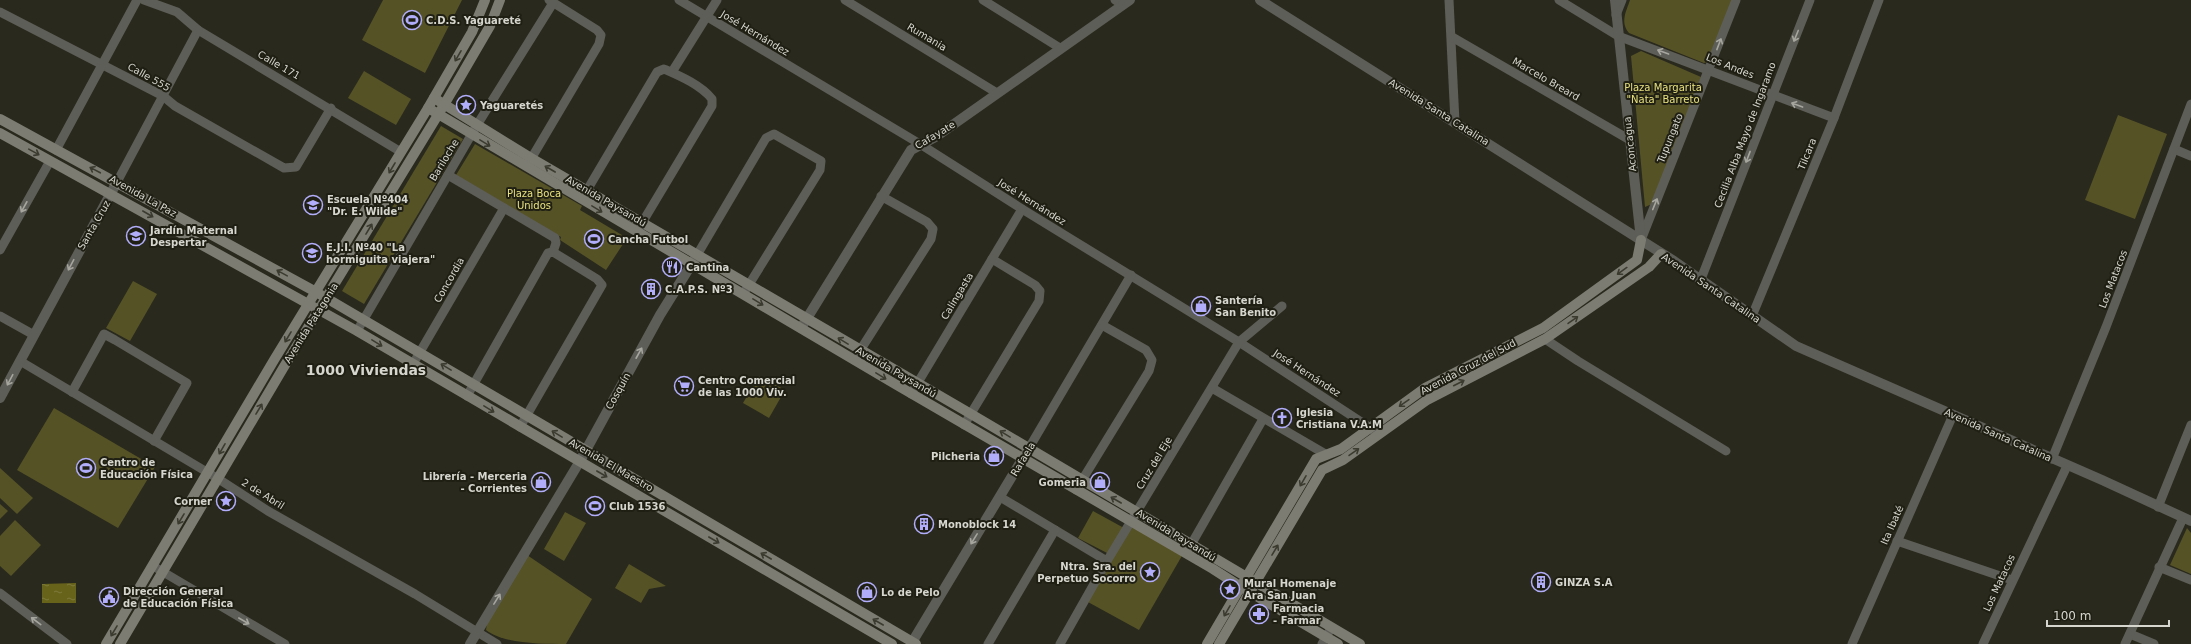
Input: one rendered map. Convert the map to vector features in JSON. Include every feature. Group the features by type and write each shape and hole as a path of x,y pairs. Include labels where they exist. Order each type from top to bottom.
{"main road":[{"name":"Avenida Patagonia","path":"120,644 163,572 213,476 308,304 428,108 472,32 485,0"},
{"name":"Avenida Patagonia","path":"106,644 153,566 213,476 327,298 490,26 500,0"},
{"name":"Avenida Paysandú","path":"434,98 477,125 581,200 636,232 750,285 916,384 1029,448 1191,544 1243,582 1338,644"},
{"name":"Avenida Paysandú","path":"428,108 472,135 587,191 642,222 743,294 1131,522 1186,553 1243,582"},
{"name":"Avenida La Paz","path":"0,119 327,298"},
{"name":"Avenida La Paz","path":"0,133 112,193 319,310"},
{"name":"Avenida Cruz del Sud","path":"1207,644 1316,459 1341,450 1370,427 1425,388 1543,328 1638,260 1641,240"},
{"name":"Avenida Cruz del Sud","path":"1219,644 1322,470 1343,460 1427,400 1545,339 1649,266 1661,254"},
{"name":"Avenida El Maestro","path":"327,298 913,643"},
{"name":"Avenida El Maestro","path":"319,310 357,330 467,396 892,644"},
{"name":"Avenida Paysandú","path":"1326,636 1360,644"}],"street":[{"path":"56,150 103,65 136,0"},
{"name":"Calle 171","path":"144,0 177,12 198,30 331,108 401,152"},
{"name":"José Hernández","path":"679,0 920,144 1022,209 1239,342 1379,434"},
{"path":"668,71 717,0"},
{"name":"Rumania","path":"845,0 997,93"},
{"path":"982,0 1060,48"},
{"name":"Avenida Santa Catalina","path":"1260,0 1641,240 1701,279 1796,346 1953,414 2067,466 2102,480 2187,520"},
{"path":"1449,0 1455,122"},
{"name":"Los Andes","path":"1559,0 1618,36 1709,69 1772,95 1834,118"},
{"name":"Aconcagua","path":"1615,0 1641,240"},
{"path":"1616,15 1622,0"},
{"name":"Tupungato","path":"1641,240 1736,0"},
{"name":"Cecilia Alba Mayo de Ingaramo","path":"1701,279 1810,0"},
{"name":"Tilcara","path":"1752,316 1834,118 1879,0"},
{"path":"529,162 599,44 601,35 597,30 551,1"},
{"name":"Bariloche","path":"357,330 551,1"},
{"name":"Cafayate","path":"801,328 881,196 911,150 937,136 1122,2"},
{"name":"Calle 555","path":"0,12 163,96 175,106 284,168 296,167 331,108"},
{"name":"Santa Cruz","path":"0,398 112,193 198,30"},
{"name":"Marcelo Breard","path":"1452,37 1630,140"},
{"path":"581,200 657,72 668,71 707,93 712,99 712,106 636,232"},
{"name":"Los Matacos","path":"2052,459 2106,327 2191,104"},
{"name":"Cosquín","path":"470,644 586,451 660,315 766,138 774,134 821,161 820,170 750,285"},
{"path":"2174,149 2191,156"},
{"path":"0,250 50,161"},
{"path":"448,175 555,238 556,243 467,396"},
{"path":"854,360 931,239 933,229 927,222 881,196"},
{"name":"Concordia","path":"413,364 504,208"},
{"name":"Calingasta","path":"911,394 1022,209"},
{"path":"520,427 602,285 597,279 551,253"},
{"path":"964,424 1039,301 1040,291 1036,285 992,259"},
{"name":"Rafaela","path":"913,643 1131,275"},
{"path":"743,294 750,285"},
{"name":"Cruz del Eje","path":"1060,644 1136,512 1239,342 1282,306"},
{"path":"0,316 34,334"},
{"path":"1076,490 1149,370 1152,360 1146,350 1102,325"},
{"path":"72,392 104,334 187,383 154,441"},
{"path":"1545,339 1578,361 1726,451"},
{"name":"2 de Abril","path":"20,361 213,476 268,511 410,591 497,644"},
{"path":"1212,388 1327,455"},
{"name":"Ita Ibaté","path":"1852,644 1953,414"},
{"path":"1186,553 1263,419"},
{"path":"2158,507 2191,425"},
{"name":"Los Matacos","path":"1983,644 2067,466"},
{"path":"1000,497 1107,561"},
{"path":"2125,644 2159,568 2187,520"},
{"path":"988,644 1055,530"},
{"path":"1897,541 2012,580"},
{"path":"153,566 285,644"},
{"path":"2159,568 2191,580"},
{"path":"0,593 67,644"},
{"path":"2130,634 2154,644"}],"green space":[{"name":"C.D.S. Yaguareté","path":"383,0 462,0 425,73 362,40"},
{"name":"Plaza Margarita \"Ñata\" Barreto","path":"1630,0 1734,0 1707,62 1704,63 1629,33 1626,29 1624,21"},
{"name":"Plaza Margarita \"Ñata\" Barreto","path":"1641,51 1701,77 1652,204 1645,207 1631,56"},
{"path":"364,71 411,99 396,125 348,98"},
{"path":"2118,115 2167,134 2135,219 2085,200"},
{"path":"441,126 463,139 364,304 342,291"},
{"name":"Plaza Boca Unidos","path":"475,144 582,206 580,210 627,238 606,270 560,240 561,237 456,175"},
{"path":"133,281 157,294 130,341 106,328"},
{"path":"759,376 785,390 769,418 743,403"},
{"name":"Centro de Educación Física","path":"54,408 155,467 118,528 17,470"},
{"path":"0,468 33,498 17,514 0,498"},
{"path":"0,504 8,511 0,519"},
{"path":"1093,511 1124,528 1109,554 1078,538"},
{"path":"565,512 586,523 564,561 544,549"},
{"path":"15,520 41,545 11,576 0,566 0,536"},
{"path":"1131,525 1183,554 1139,630 1088,602"},
{"path":"2187,528 2191,533 2191,574 2170,565"},
{"path":"527,555 592,599 566,644 513,641 494,635 486,630 487,624"},
{"path":"629,564 666,586 649,589 641,603 615,588"}],"water":[{"path":"76,583 76,603 42,603 42,584"}],"place":[{"name":"C.D.S. Yaguareté","path":"412,20"},
{"name":"Yaguaretés","path":"466,105"},
{"name":"Escuela Nº404 \"Dr. E. Wilde\"","path":"313,205"},
{"name":"Jardín Maternal Despertar","path":"136,236"},
{"name":"Cancha Futbol","path":"594,239"},
{"name":"E.J.I. Nº40 \"La hormiguita viajera\"","path":"312,253"},
{"name":"Cantina","path":"672,267"},
{"name":"C.A.P.S. Nº3","path":"651,289"},
{"name":"Santería San Benito","path":"1201,306"},
{"name":"Centro Comercial de las 1000 Viv.","path":"684,386"},
{"name":"Iglesia Cristiana V.A.M","path":"1282,418"},
{"name":"Pilcheria","path":"994,456"},
{"name":"Centro de Educación Física","path":"86,468"},
{"name":"Librería - Merceria - Corrientes","path":"541,482"},
{"name":"Gomeria","path":"1100,482"},
{"name":"Corner","path":"226,501"},
{"name":"Club 1536","path":"595,506"},
{"name":"Monoblock 14","path":"924,524"},
{"name":"Ntra. Sra. del Perpetuo Socorro","path":"1150,572"},
{"name":"GINZA S.A","path":"1541,582"},
{"name":"Mural Homenaje Ara San Juan","path":"1230,589"},
{"name":"Lo de Pelo","path":"867,592"},
{"name":"Dirección General de Educación Física","path":"109,597"},
{"name":"Farmacia - Farmar","path":"1259,614"}],"district":[{"name":"1000 Viviendas","path":"366,370"}]}
